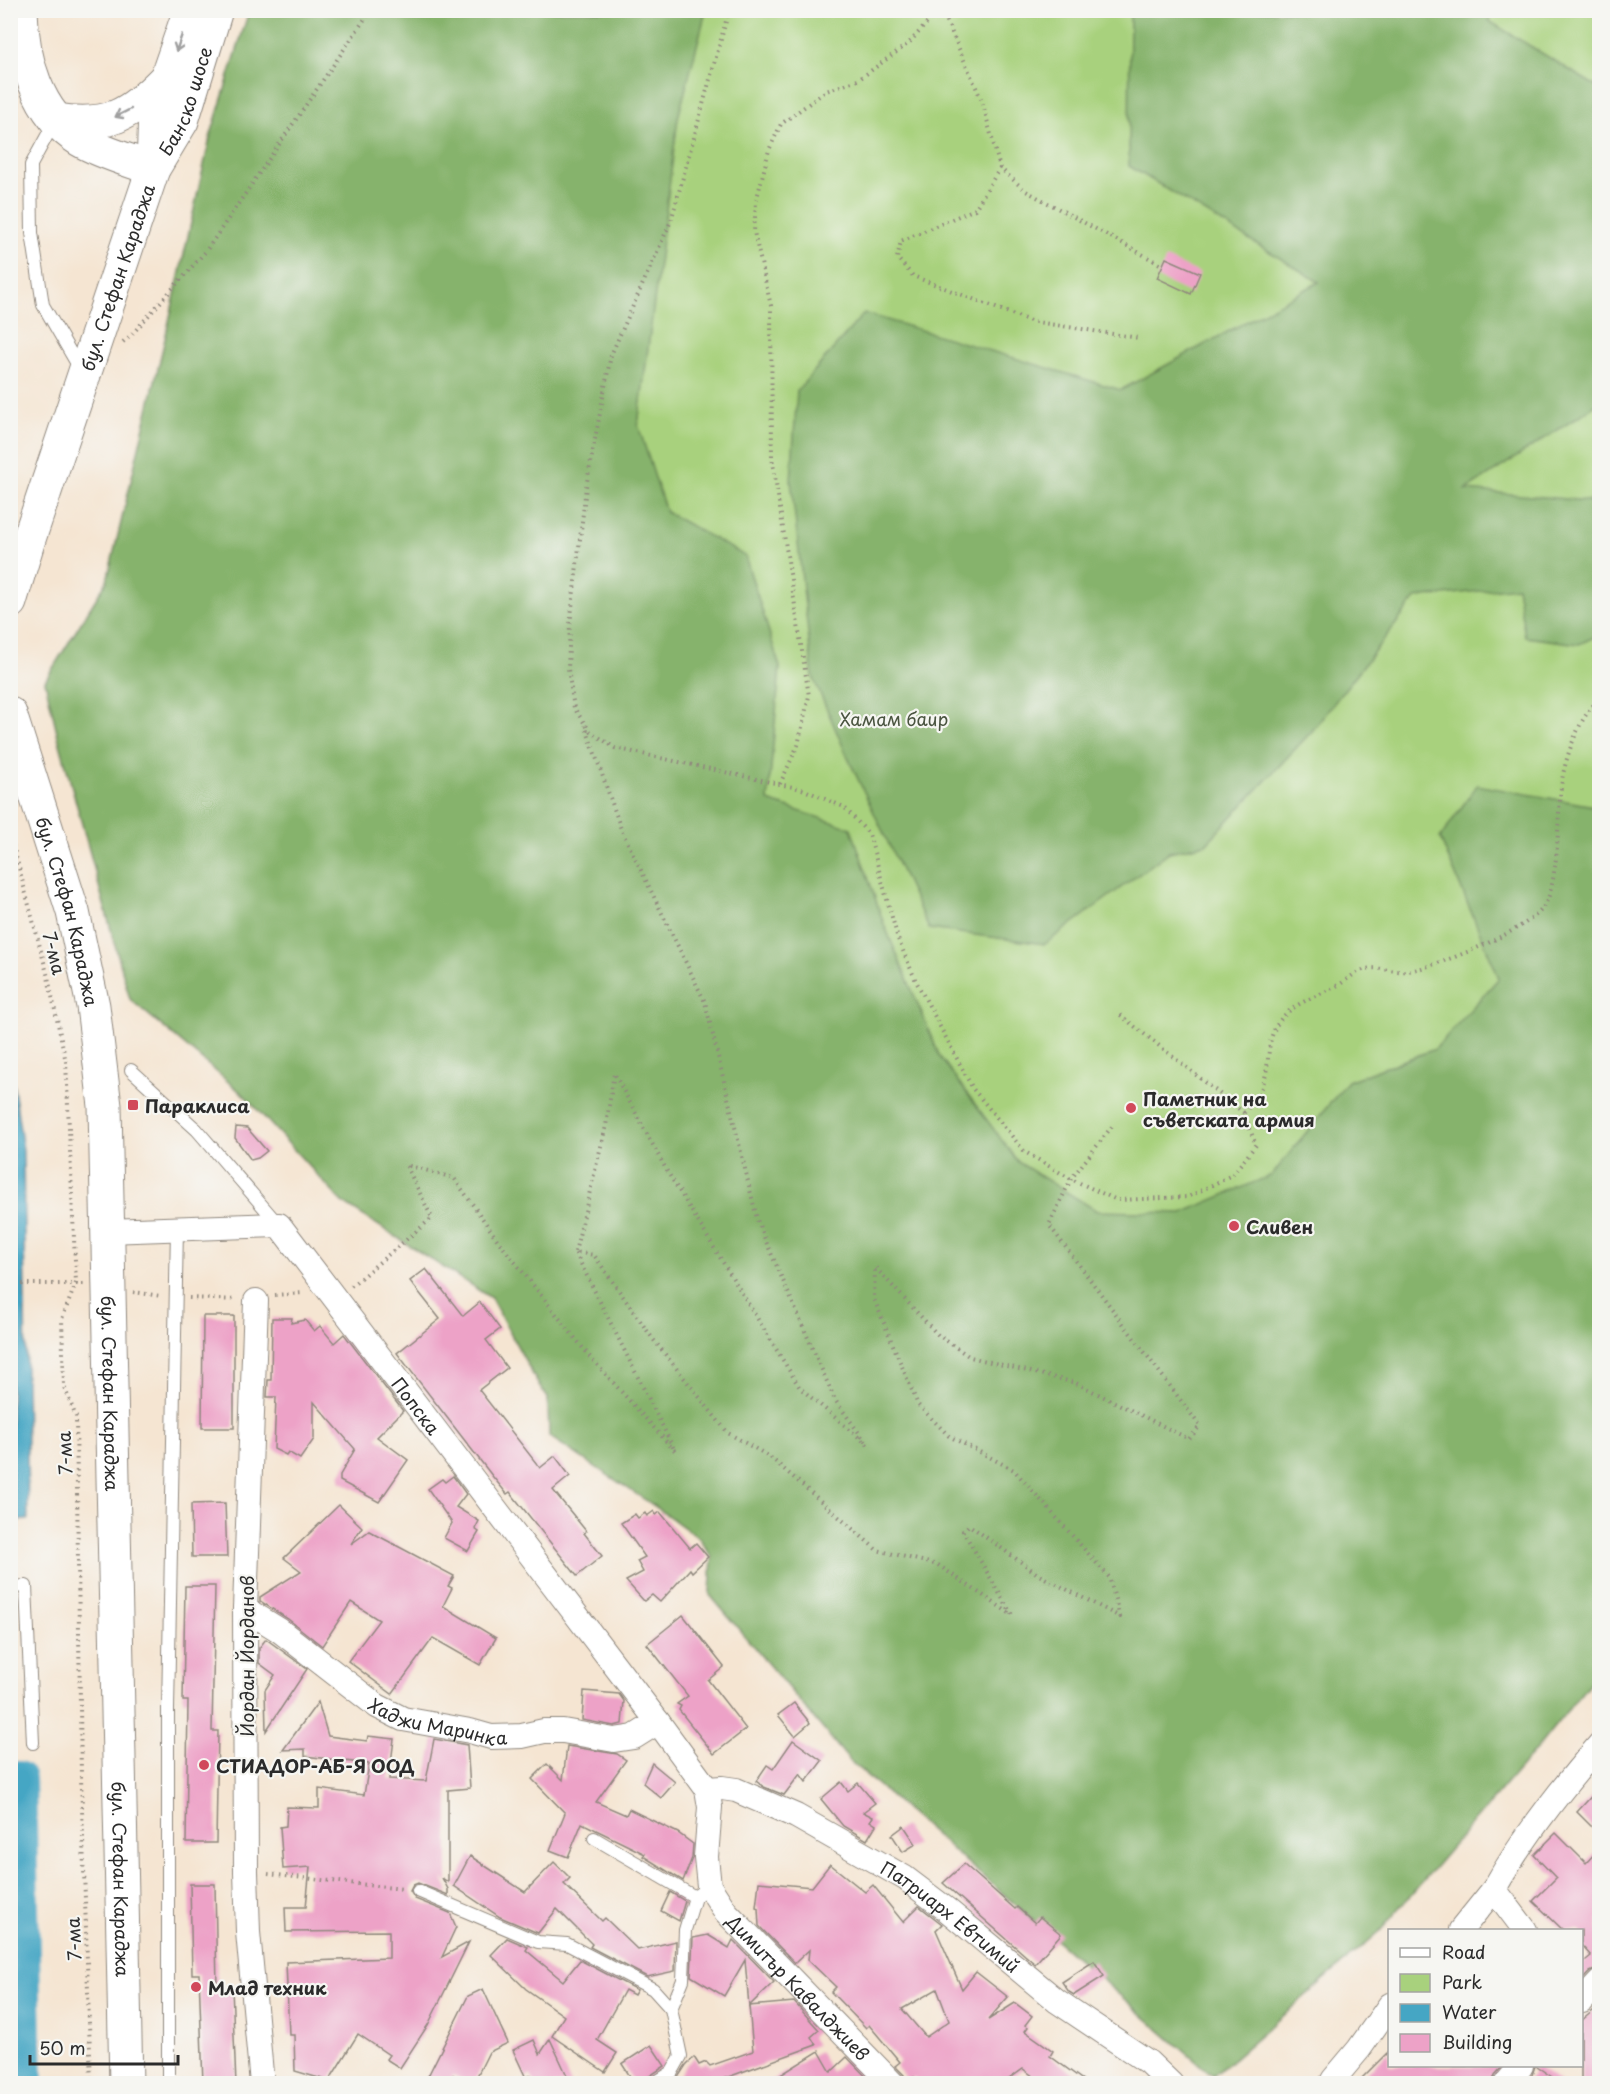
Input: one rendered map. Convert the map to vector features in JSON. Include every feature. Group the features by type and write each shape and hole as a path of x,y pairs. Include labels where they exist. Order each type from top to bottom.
{"main road":[{"name":"бул. Стефан Караджа","path":"10,602 83,375 153,169 79,140 56,120 36,89 26,56 21,10"},
{"name":"Банско шосе","path":"168,116 168,76 190,10"},
{"name":"Банско шосе","path":"153,169 168,116 216,10"},
{"path":"56,120 77,123 101,122 123,114 146,99 168,76"},
{"name":"бул. Стефан Караджа","path":"10,714 73,912 93,1006 105,1106 126,2084"}],"street":[{"path":"107,1232 279,1225"},
{"name":"Попска","path":"279,1225 707,1789"},
{"name":"Йордан Йорданов","path":"256,1301 245,1609 246,1872 248,1932 262,2084"},
{"name":"Хаджи Маринка","path":"245,1609 279,1630 377,1706 402,1719 491,1737 563,1731 614,1740 634,1737 658,1722"},
{"path":"1462,1929 1494,1889 1507,1866 1569,1780 1599,1746"},
{"path":"702,1892 710,1808 707,1789"},
{"name":"Патриарх Евтимий","path":"707,1789 736,1790 796,1816 905,1878 1057,2001 1148,2062 1171,2084"},
{"path":"1494,1889 1524,1929"},
{"name":"Димитър Кавалджиев","path":"702,1892 726,1912 892,2084"},
{"path":"1333,2080 1359,2049 1388,2006"},
{"path":"1506,2084 1520,2067"}],"lane":[{"path":"56,120 32,165 32,233 43,305 83,375"},
{"path":"131,1070 197,1130 279,1225"},
{"path":"168,2084 168,1709 177,1228"},
{"path":"10,1587 26,1586 33,1743"},
{"path":"594,1838 702,1892 685,1930 683,1980 670,2009"},
{"path":"418,1891 538,1942 567,1944 653,1989 670,2009 681,2056 672,2072 654,2084"}],"path":[{"path":"116,347 133,333 206,251 371,10"},
{"path":"729,10 671,221 611,356 586,487 570,626 568,669 574,708 590,730 615,748 802,789 844,807 868,834 898,939 916,981 973,1089 1025,1152 1071,1179 1117,1200 1188,1197 1232,1174 1256,1145 1244,1113 1119,1014"},
{"path":"780,784 798,745 809,696 772,458 771,306 754,232 756,202 767,160 781,124 826,91 858,80 909,43 941,10 982,101 1000,168 1026,191 1162,265"},
{"path":"1000,168 975,209 901,241 897,258 912,276 1030,321 1139,338"},
{"path":"1244,1113 1262,1089 1268,1067 1268,1049 1273,1029 1288,1012 1362,970 1379,968 1405,972 1434,966 1466,953 1532,920 1544,907 1552,885 1559,841 1562,779 1580,723 1599,699"},
{"path":"256,1301 283,1293 299,1292 336,1299 432,1218 406,1165 454,1178 500,1242 590,1358 675,1450 575,1252 606,1126 614,1072 667,1171 800,1388 868,1445 835,1400 758,1223 705,1002 621,829 584,722"},
{"name":"7-ма","path":"10,834 48,976 66,1062 76,1283 62,1319 64,1386 76,1417 81,1777 91,2084"},
{"path":"575,1252 594,1255 653,1339 728,1433 770,1457 877,1550 938,1565 1012,1615 963,1531 969,1525 1039,1575 1120,1617 1109,1577 1014,1470 949,1436 918,1405 874,1299 875,1267 938,1335 970,1357 1076,1383 1189,1439 1200,1426 1049,1225 1071,1179 1114,1124"},
{"path":"10,1284 76,1283"},
{"path":"246,1872 418,1891"}],"green space":[{"name":"Хамам баир","path":"249,11 1599,11 1599,1671 1542,1742 1379,1932 1213,2076 850,1761 710,1595 712,1557 700,1539 549,1436 548,1398 491,1298 342,1202 244,1095 130,999 45,681 107,581 210,138"},
{"name":"Хамам баир","path":"249,11 706,11 678,118 638,425 666,512 745,556 780,667 768,801 851,828 884,924 940,1057 1018,1162 1097,1211 1182,1213 1272,1175 1348,1081 1435,1049 1499,978 1440,838 1477,785 1599,807 1599,1671 1542,1742 1379,1932 1213,2076 850,1761 710,1595 712,1557 700,1539 549,1436 548,1398 491,1298 342,1202 244,1095 130,999 45,681 107,581 210,138"},
{"path":"1130,11 1491,11 1489,21 1599,88 1599,403 1466,490 1599,502 1599,635 1579,644 1525,637 1517,587 1416,598 1313,730 1206,844 1169,852 1045,944 929,929 848,758 813,677 791,481 797,391 864,313 1121,390 1319,282 1129,166"}],"water":[{"path":"11,1068 23,1150 28,1520 11,1521"}],"building":[{"path":"1166,258 1200,273 1191,294 1157,278"},
{"path":"236,1127 247,1128 267,1151 251,1160 235,1138"},
{"path":"426,1269 463,1316 480,1302 500,1329 486,1340 507,1368 479,1390 540,1468 555,1456 570,1476 553,1490 586,1531 584,1533 602,1556 577,1576 510,1492 507,1494 493,1477 397,1353 440,1319 410,1281"},
{"path":"203,1316 234,1316 234,1428 202,1428"},
{"path":"272,1318 292,1318 291,1323 305,1320 314,1331 320,1326 334,1343 344,1334 403,1411 377,1437 408,1460 379,1502 340,1481 340,1475 355,1449 314,1402 314,1439 300,1459 288,1452 286,1455 274,1449 276,1397 267,1397 268,1380 271,1380"},
{"path":"453,1476 466,1494 456,1507 479,1521 475,1529 479,1532 468,1551 444,1538 452,1523 428,1489 442,1479 445,1482"},
{"path":"225,1503 227,1557 192,1557 191,1504"},
{"path":"339,1505 362,1527 351,1544 369,1531 454,1576 448,1586 452,1588 443,1606 496,1638 480,1665 433,1638 392,1694 348,1661 379,1620 351,1602 322,1646 288,1619 260,1601 260,1597 301,1571 284,1558"},
{"path":"654,1511 656,1515 660,1512 690,1548 696,1543 708,1557 692,1572 690,1569 660,1602 652,1595 644,1601 626,1581 643,1572 637,1561 645,1557 621,1523 635,1514 638,1518"},
{"path":"185,1586 215,1586 212,1731 218,1731 216,1843 186,1843 188,1701 183,1701"},
{"path":"683,1615 724,1667 708,1680 746,1729 714,1754 679,1710 681,1706 677,1704 688,1696 647,1644"},
{"path":"266,1639 307,1669 266,1731 265,1690 275,1675 259,1663 259,1648"},
{"path":"584,1691 619,1694 624,1701 622,1724 614,1726 582,1720"},
{"path":"318,1702 328,1736 367,1741 368,1736 394,1739 389,1779 426,1781 434,1739 467,1745 470,1788 448,1790 448,1882 442,1878 448,1889 448,1895 418,1883 413,1885 410,1891 415,1899 450,1913 456,1927 442,1957 469,1942 428,2025 400,2068 386,2059 389,2055 358,2034 329,2081 295,2071 294,2035 289,2035 286,1962 389,1958 389,1931 286,1932 285,1907 306,1907 310,1867 283,1869 280,1827 286,1826 287,1807 319,1808 319,1789 364,1795 369,1764 305,1756 305,1749 283,1750"},
{"path":"794,1703 810,1723 795,1736 778,1715"},
{"path":"793,1740 822,1761 806,1782 800,1774 784,1795 756,1781 767,1765 773,1769"},
{"path":"567,1746 617,1754 626,1760 596,1802 626,1815 629,1809 678,1833 693,1844 692,1858 683,1881 643,1856 645,1854 582,1823 568,1857 550,1850 565,1813 532,1779 547,1764 563,1780"},
{"path":"652,1763 675,1782 661,1798 643,1783"},
{"path":"841,1782 848,1791 858,1783 875,1803 863,1812 873,1817 870,1821 876,1825 867,1840 843,1826 821,1799"},
{"path":"1599,1788 1599,1834 1577,1812"},
{"path":"904,1826 916,1844 903,1852 892,1835"},
{"path":"1556,1833 1586,1863 1599,1849 1599,1968 1590,1972 1583,1979 1583,1962 1591,1956 1583,1947 1583,1929 1562,1929 1533,1901 1556,1878 1534,1855"},
{"path":"470,1856 525,1892 554,1862 570,1878 564,1884 602,1921 605,1918 638,1950 676,1941 675,1971 647,1977 590,1947 592,1944 557,1909 538,1933 500,1917 454,1886"},
{"path":"830,1864 865,1892 873,1885 903,1922 919,1906 942,1924 936,1930 962,1989 976,1972 1008,1997 988,2020 1015,2003 1032,2016 1025,2025 1028,2027 1025,2031 1053,2051 1050,2056 1088,2084 1044,2084 1023,2069 1002,2084 920,2084 914,2077 907,2083 904,2075 895,2066 900,2062 869,2025 866,2028 831,1992 836,1987 808,1960 809,1950 795,1963 759,1926 758,1908 756,1907 759,1882 812,1887","holes":["937,1989 949,2021 926,2037 902,2009"]},
{"path":"964,1864 1015,1909 1017,1907 1035,1923 1040,1917 1061,1934 1035,1964 943,1883"},
{"path":"190,1884 215,1884 217,1988 232,1988 236,2084 203,2084 199,1974 192,1974"},
{"path":"670,1892 685,1901 679,1921 661,1911"},
{"path":"708,1935 729,1948 733,1940 774,1982 749,2006 745,1960 724,1996 691,1976 693,1938"},
{"path":"507,1938 528,1947 526,1950 563,1981 580,1960 637,1990 634,1995 625,1990 597,2040 617,2053 605,2072 552,2036 564,2016 526,1989 491,1955"},
{"path":"1094,1961 1104,1976 1074,1995 1069,1992 1062,1982"},
{"path":"483,1989 508,2043 489,2052 473,2084 453,2075 449,2084 424,2084 468,1996"},
{"path":"794,2002 819,2030 811,2037 816,2045 709,2084 669,2084 677,2079 694,2057 699,2065 706,2062 710,2066 753,2051 749,2006"},
{"path":"1599,2006 1599,2084 1581,2084 1583,2019"},
{"path":"550,2039 571,2084 535,2084 531,2075 526,2078 513,2050 534,2040 540,2054"},
{"path":"651,2045 665,2066 648,2077 645,2084 635,2084 622,2064"},
{"path":"819,2051 831,2072 847,2057 873,2084 766,2084"},
{"path":"1388,2052 1388,2067 1502,2067 1495,2075 1492,2084 1356,2084"},
{"path":"1535,2067 1537,2067 1562,2084 1525,2084"}],"waterway":[{"path":"18,1779 25,2084"}],"place":[{"name":"Параклиса","path":"133,1105"},
{"name":"Паметник на съветската армия","path":"1131,1108"},
{"name":"Сливен","path":"1234,1226"},
{"name":"СТИАДОР-АБ-Я ООД","path":"204,1765"},
{"name":"Млад техник","path":"196,1987"}]}
